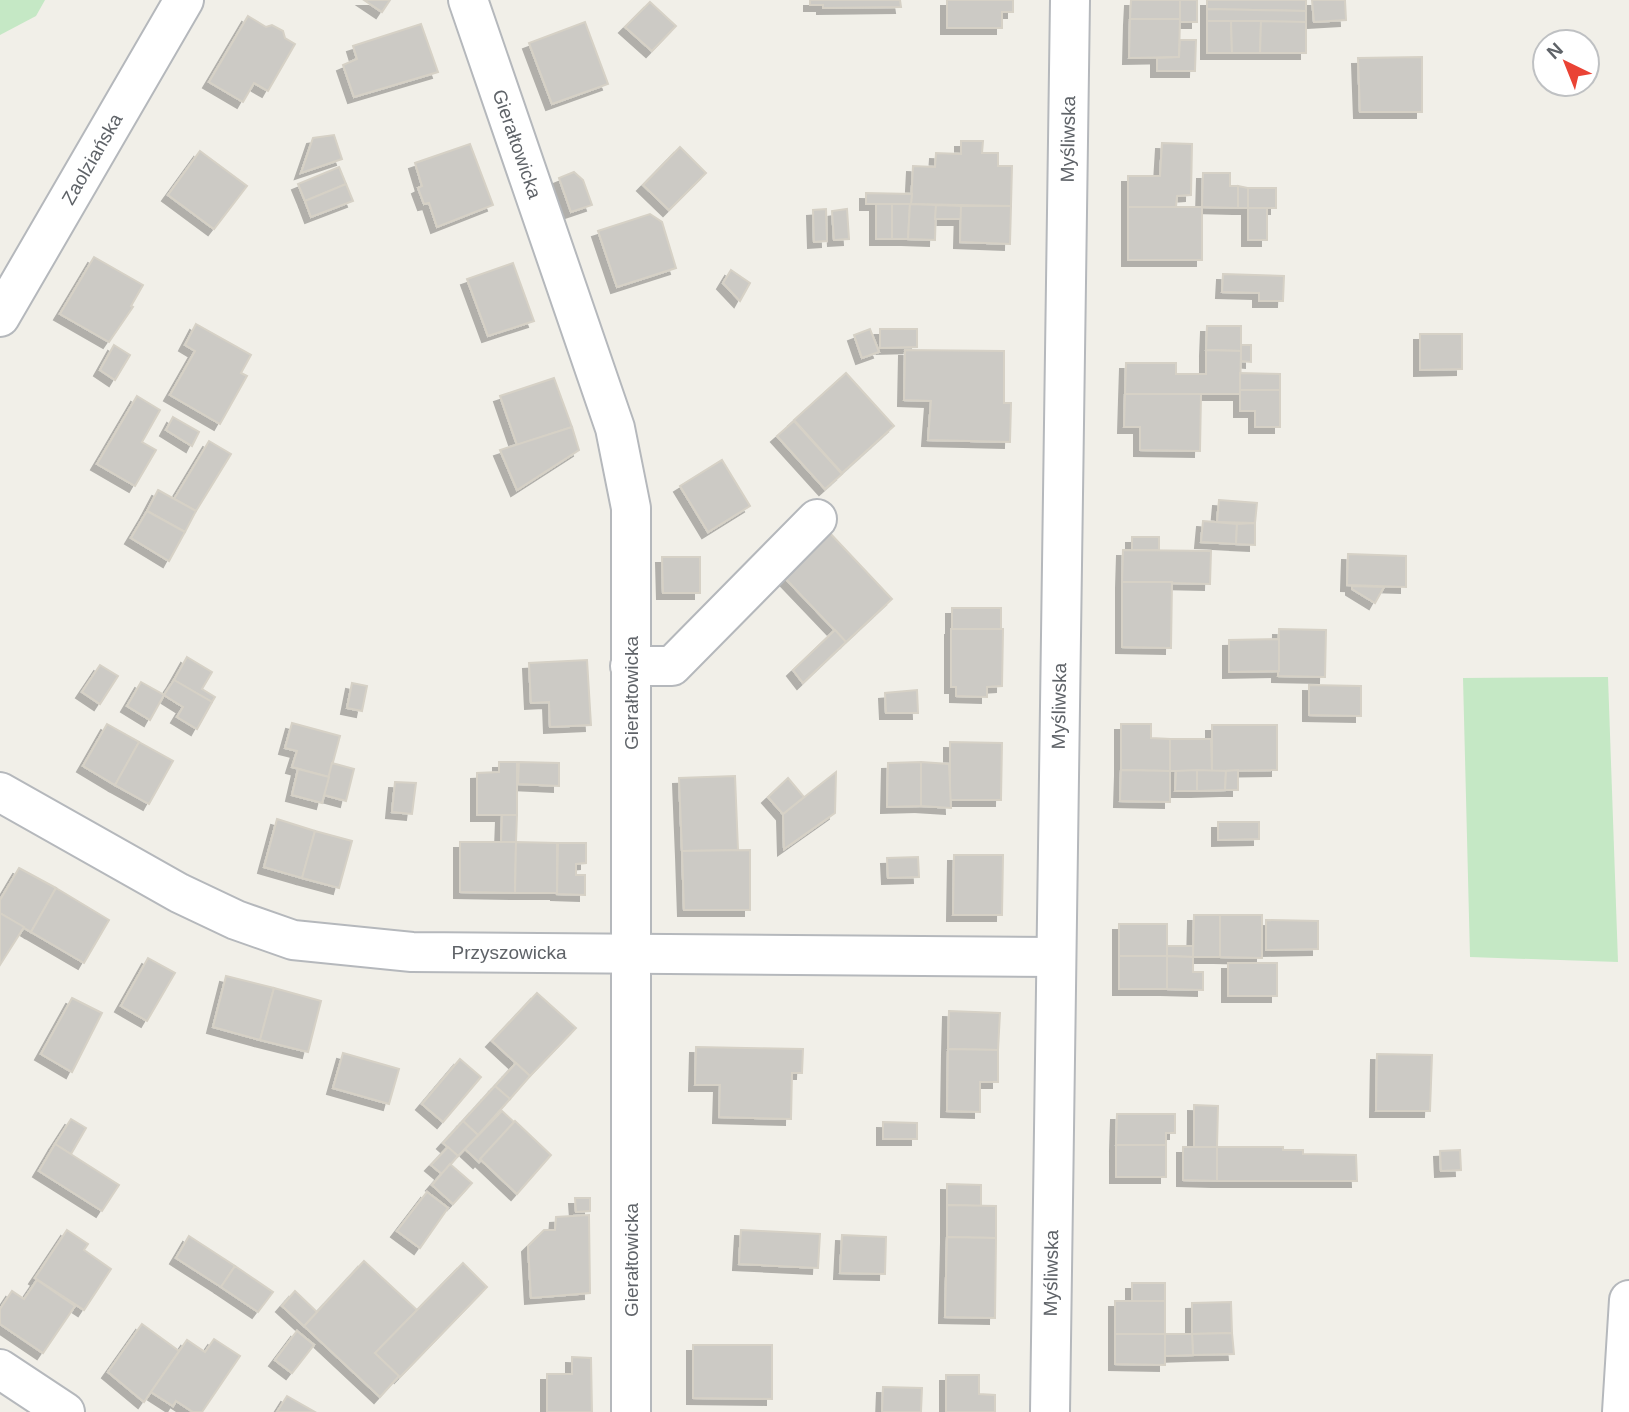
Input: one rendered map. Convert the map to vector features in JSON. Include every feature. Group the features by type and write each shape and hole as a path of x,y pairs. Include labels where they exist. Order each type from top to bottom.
{"street":[{"name":"Zaolziańska","path":"0,317 184,0"},
{"name":"Gierałtowicka","path":"468,0 615,428 631,508 631,1412"},
{"name":"Myśliwska","path":"1050,1412 1070,0"},
{"path":"630,666 672,666 817,519"},
{"name":"Przyszowicka","path":"0,792 179,893 236,920 293,940 412,953 632,952 1055,957"},
{"path":"1622,1412 1629,1300"},
{"path":"0,1369 65,1412"}],"green space":[{"path":"0,0 45,0 36,16 0,35"},
{"path":"1608,677 1618,962 1470,957 1463,678"}],"building":[{"path":"364,0 390,0 382,12"},
{"path":"810,0 900,0 901,7 823,8 823,5 810,5"},
{"path":"947,0 1013,0 1013,12 1002,12 1002,28 947,28"},
{"path":"1131,0 1180,0 1180,19 1130,19"},
{"path":"1180,0 1197,0 1197,22 1180,22"},
{"path":"1207,0 1306,0 1306,11 1207,9"},
{"path":"1312,0 1345,0 1346,20 1314,22"},
{"path":"650,2 676,26 652,51 625,27"},
{"path":"1207,9 1306,11 1306,22 1207,21"},
{"path":"248,16 266,27 272,25 283,31 285,38 295,44 268,91 254,83 243,102 209,82"},
{"path":"1130,19 1180,19 1179,57 1129,58"},
{"path":"1207,21 1231,21 1232,53 1207,53"},
{"path":"1231,21 1261,21 1260,53 1232,53"},
{"path":"1261,21 1306,22 1306,53 1260,53"},
{"path":"585,22 608,84 552,104 529,43"},
{"path":"421,24 438,72 354,97 343,65 357,59 353,46"},
{"path":"1180,40 1196,40 1195,71 1157,71 1157,58 1179,57"},
{"path":"1422,57 1422,112 1360,112 1358,58"},
{"path":"334,135 342,159 301,173 313,138"},
{"path":"961,141 983,141 982,153 998,153 998,166 1012,166 1011,206 911,204 913,166 935,167 936,153 961,154"},
{"path":"1162,143 1192,144 1191,195 1177,196 1176,207 1128,207 1128,176 1160,176"},
{"path":"470,144 493,205 437,227 429,203 424,204 418,188 422,186 415,163"},
{"path":"680,147 706,173 669,210 643,185"},
{"path":"200,151 247,186 214,229 168,195"},
{"path":"339,167 346,184 305,201 298,184"},
{"path":"574,172 583,180 592,205 571,212 559,178"},
{"path":"1203,173 1230,173 1230,186 1238,186 1238,208 1202,207"},
{"path":"346,184 353,201 311,217 305,201"},
{"path":"1238,186 1248,188 1248,208 1238,208"},
{"path":"1248,188 1276,188 1276,208 1248,208"},
{"path":"866,193 912,194 911,204 866,204"},
{"path":"876,204 892,204 892,239 876,239"},
{"path":"892,204 910,204 908,239 892,239"},
{"path":"910,204 936,205 935,240 908,239"},
{"path":"936,205 961,206 961,219 935,219"},
{"path":"961,206 1011,206 1010,244 960,242"},
{"path":"1128,207 1202,207 1202,260 1128,260"},
{"path":"1248,208 1267,208 1267,240 1248,240"},
{"path":"826,209 827,241 814,242 813,210"},
{"path":"847,209 849,239 834,240 832,211"},
{"path":"650,214 662,222 676,268 617,287 598,231"},
{"path":"94,257 143,285 131,306 133,307 109,342 60,314"},
{"path":"513,263 534,321 488,336 467,279"},
{"path":"731,270 750,283 740,301 723,283"},
{"path":"1223,274 1284,276 1283,301 1259,301 1259,293 1222,292"},
{"path":"196,324 251,355 241,373 247,376 220,424 170,395 195,351 185,345"},
{"path":"1207,326 1241,326 1241,351 1206,350"},
{"path":"870,329 879,352 862,358 854,335"},
{"path":"880,329 917,329 917,347 880,348"},
{"path":"1420,334 1462,334 1462,369 1420,370"},
{"path":"114,345 130,355 115,380 100,370"},
{"path":"1241,345 1251,345 1251,362 1241,361"},
{"path":"905,350 1004,351 1004,403 1011,403 1010,442 928,440 931,401 904,400"},
{"path":"1206,350 1241,351 1240,394 1125,394 1126,363 1176,363 1176,374 1206,374"},
{"path":"846,373 894,426 842,473 794,420"},
{"path":"1240,373 1280,374 1280,390 1240,390"},
{"path":"554,378 572,427 517,445 500,396"},
{"path":"1240,390 1280,390 1280,427 1255,427 1255,411 1240,411"},
{"path":"1125,394 1201,394 1200,451 1140,450 1140,427 1124,427"},
{"path":"137,396 160,410 142,442 156,450 135,486 97,464"},
{"path":"173,417 199,432 192,446 166,430"},
{"path":"794,421 842,474 825,489 777,436"},
{"path":"572,427 579,450 517,490 500,450"},
{"path":"209,441 231,454 196,511 174,499"},
{"path":"722,460 750,506 708,532 680,486"},
{"path":"158,490 196,511 185,532 147,511"},
{"path":"1219,500 1257,503 1255,523 1217,522"},
{"path":"147,511 185,532 169,561 131,538"},
{"path":"1203,521 1237,524 1236,544 1201,542"},
{"path":"1255,523 1255,545 1236,544 1237,524"},
{"path":"827,530 892,599 846,642 781,574"},
{"path":"1132,537 1159,537 1159,550 1132,550"},
{"path":"1123,550 1211,551 1210,584 1122,582"},
{"path":"1348,554 1406,556 1406,587 1347,585"},
{"path":"662,557 700,557 700,593 663,593"},
{"path":"1122,582 1172,582 1171,648 1122,647"},
{"path":"1352,586 1384,587 1375,603 1352,589"},
{"path":"952,608 1001,608 1001,629 952,629"},
{"path":"951,629 1003,629 1002,686 987,687 987,697 956,696 956,687 951,687"},
{"path":"1279,629 1326,630 1325,677 1278,676"},
{"path":"835,630 846,642 803,683 793,670"},
{"path":"1279,639 1279,671 1229,672 1229,640"},
{"path":"187,657 212,672 202,689 215,697 212,702 174,680"},
{"path":"587,660 591,725 550,727 549,702 531,703 529,663"},
{"path":"100,665 118,676 100,704 82,692"},
{"path":"174,680 212,702 197,729 177,717 183,707 164,695"},
{"path":"141,682 164,695 150,720 127,706"},
{"path":"352,683 367,686 362,711 347,708"},
{"path":"1309,685 1361,686 1361,716 1309,715"},
{"path":"917,690 918,713 886,713 885,693"},
{"path":"292,723 340,736 329,777 292,767 297,751 285,748"},
{"path":"107,724 139,742 115,785 83,766"},
{"path":"1121,724 1151,724 1151,738 1170,739 1170,771 1121,770"},
{"path":"1212,725 1277,725 1277,770 1212,771"},
{"path":"1170,739 1211,739 1212,771 1170,771"},
{"path":"139,742 173,761 149,804 115,785"},
{"path":"950,742 1002,743 1001,800 950,800"},
{"path":"499,762 517,762 517,815 477,815 477,773 499,772"},
{"path":"519,762 559,763 559,786 518,784"},
{"path":"921,762 921,806 887,807 888,763"},
{"path":"921,762 949,764 951,808 921,806"},
{"path":"332,763 354,769 346,801 324,795"},
{"path":"298,769 329,777 322,803 292,795"},
{"path":"1121,770 1170,771 1170,802 1120,801"},
{"path":"1197,770 1226,771 1225,790 1197,791"},
{"path":"1197,770 1197,791 1175,791 1176,771"},
{"path":"1238,770 1238,790 1225,790 1226,771"},
{"path":"836,772 835,813 784,849 783,814"},
{"path":"735,776 738,850 682,851 679,778"},
{"path":"788,778 804,797 783,814 768,797"},
{"path":"395,782 416,783 412,814 392,812"},
{"path":"502,815 517,815 516,842 501,842"},
{"path":"277,819 315,831 302,878 264,867"},
{"path":"1218,822 1259,822 1259,839 1218,840"},
{"path":"315,831 352,841 339,888 302,878"},
{"path":"460,842 516,842 515,893 460,892"},
{"path":"516,842 557,843 557,893 515,893"},
{"path":"558,843 586,843 586,863 576,864 576,875 585,875 585,895 557,894"},
{"path":"750,850 750,910 684,910 682,851"},
{"path":"954,855 1003,855 1002,915 953,915"},
{"path":"918,857 919,877 888,878 887,858"},
{"path":"19,868 56,888 31,932 0,913 0,900"},
{"path":"56,888 109,920 84,963 31,932"},
{"path":"0,913 24,927 0,965"},
{"path":"1194,915 1220,915 1220,957 1193,957"},
{"path":"1220,915 1262,915 1262,958 1220,957"},
{"path":"1266,920 1318,921 1318,949 1266,950"},
{"path":"1119,924 1167,924 1167,956 1119,956"},
{"path":"1167,946 1193,946 1193,957 1167,956"},
{"path":"1119,956 1167,956 1167,989 1119,989"},
{"path":"1167,956 1193,957 1193,972 1203,972 1203,990 1167,989"},
{"path":"148,958 175,973 147,1021 121,1006"},
{"path":"1228,963 1277,963 1277,996 1228,996"},
{"path":"226,976 274,988 260,1040 213,1027"},
{"path":"274,988 321,1001 308,1052 260,1040"},
{"path":"537,993 576,1028 530,1076 492,1041"},
{"path":"72,998 102,1013 72,1072 41,1054"},
{"path":"949,1011 1000,1013 998,1050 948,1049"},
{"path":"696,1047 803,1049 802,1073 792,1073 791,1119 719,1117 720,1085 695,1085"},
{"path":"948,1049 998,1050 998,1082 980,1082 980,1112 947,1111"},
{"path":"343,1053 399,1069 389,1104 333,1088"},
{"path":"1377,1054 1432,1055 1430,1111 1376,1111"},
{"path":"460,1059 481,1077 443,1122 422,1104"},
{"path":"516,1063 530,1076 510,1099 495,1086"},
{"path":"495,1086 510,1099 478,1135 463,1121"},
{"path":"1194,1105 1218,1106 1217,1147 1194,1147"},
{"path":"502,1111 514,1122 479,1162 465,1149"},
{"path":"1117,1114 1175,1114 1175,1133 1166,1133 1166,1145 1116,1145"},
{"path":"71,1119 86,1128 71,1154 55,1144"},
{"path":"463,1121 478,1135 458,1156 443,1143"},
{"path":"515,1121 551,1155 517,1194 480,1159"},
{"path":"883,1122 917,1123 917,1139 883,1139"},
{"path":"55,1144 119,1185 102,1211 39,1171"},
{"path":"1116,1145 1166,1145 1166,1177 1116,1177"},
{"path":"448,1147 458,1156 442,1174 431,1165"},
{"path":"1183,1147 1217,1147 1217,1181 1183,1180"},
{"path":"1217,1147 1283,1147 1283,1150 1303,1150 1303,1154 1356,1155 1357,1181 1217,1181"},
{"path":"1460,1150 1461,1170 1441,1171 1440,1151"},
{"path":"450,1164 472,1183 453,1204 432,1185"},
{"path":"947,1184 981,1185 981,1206 947,1205"},
{"path":"427,1192 448,1208 420,1248 397,1231"},
{"path":"575,1198 590,1198 590,1211 576,1212"},
{"path":"947,1205 996,1206 996,1238 947,1237"},
{"path":"589,1215 590,1293 531,1298 528,1246 544,1230 555,1230 556,1217"},
{"path":"67,1230 88,1244 84,1250 111,1269 84,1310 35,1278"},
{"path":"741,1230 820,1234 818,1268 739,1264"},
{"path":"842,1235 886,1237 885,1274 840,1273"},
{"path":"189,1236 235,1266 221,1287 176,1258"},
{"path":"947,1237 996,1238 995,1318 945,1317"},
{"path":"364,1261 417,1310 375,1353 399,1376 380,1397 304,1326"},
{"path":"463,1263 487,1287 400,1377 375,1353"},
{"path":"235,1266 273,1292 258,1312 221,1287"},
{"path":"37,1280 75,1306 43,1353 0,1324 0,1309 12,1291 24,1299"},
{"path":"1132,1283 1165,1283 1165,1301 1132,1301"},
{"path":"295,1291 317,1312 304,1326 282,1306"},
{"path":"1115,1301 1165,1301 1165,1334 1115,1334"},
{"path":"1231,1302 1232,1333 1192,1334 1192,1303"},
{"path":"142,1324 179,1351 144,1402 108,1372"},
{"path":"297,1331 314,1345 292,1373 275,1360"},
{"path":"1232,1333 1234,1354 1193,1355 1192,1334"},
{"path":"1115,1334 1165,1334 1165,1365 1115,1364"},
{"path":"1165,1334 1192,1334 1193,1355 1165,1356"},
{"path":"214,1339 240,1356 202,1412 193,1412 176,1401 173,1406 151,1392 187,1340 205,1352"},
{"path":"693,1345 772,1345 772,1399 693,1398"},
{"path":"572,1357 591,1358 592,1412 547,1412 547,1374 572,1374"},
{"path":"946,1375 979,1375 979,1394 995,1395 995,1412 946,1412"},
{"path":"883,1387 922,1388 921,1412 882,1412"},
{"path":"287,1396 315,1412 277,1412"}]}
